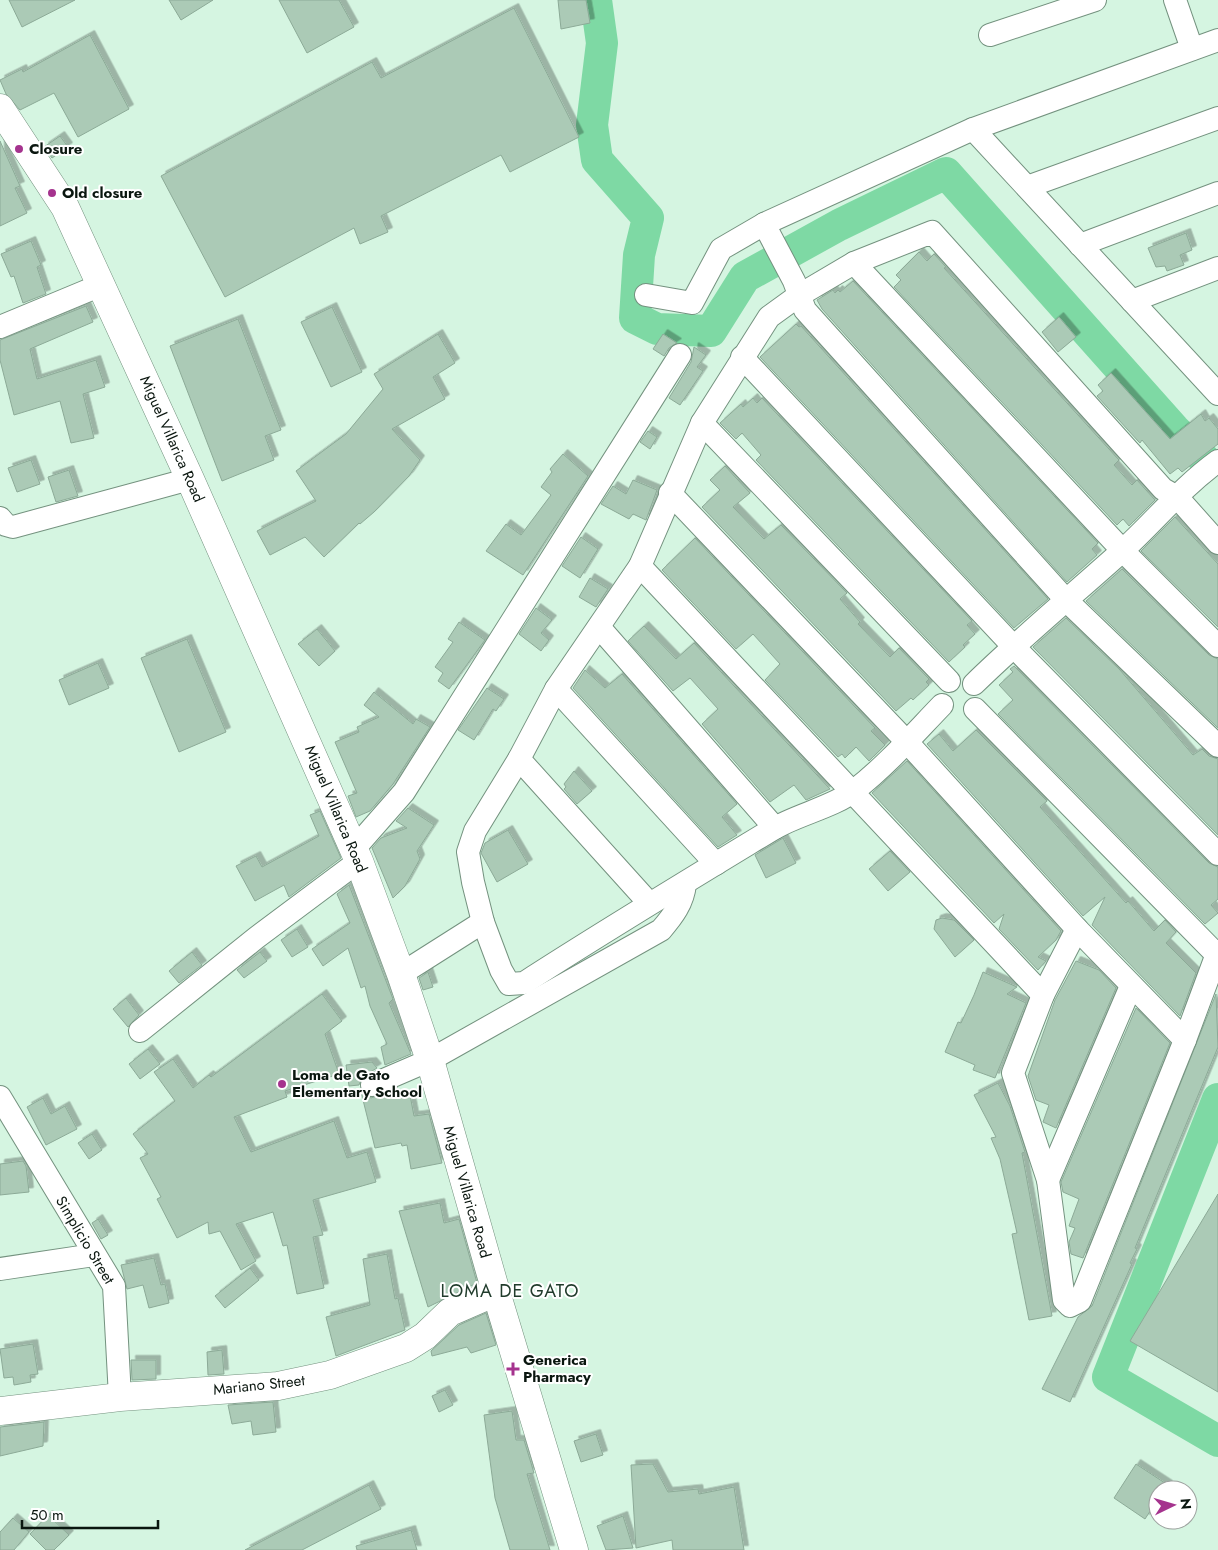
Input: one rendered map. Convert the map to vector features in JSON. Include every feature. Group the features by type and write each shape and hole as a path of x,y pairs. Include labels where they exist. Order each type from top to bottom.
{"main road":[{"name":"Miguel Villarica Road","path":"5,125 64,207 190,479 357,855 401,974 430,1060 496,1292 574,1550"},
{"name":"Mariano Street","path":"0,1411 120,1397 278,1386 330,1376 406,1348 425,1336 450,1312 496,1292"}],"street":[{"path":"990,36 1095,0"},
{"path":"1175,0 1192,49"},
{"path":"646,295 692,303 721,250 764,224 973,129 1218,40"},
{"path":"1027,187 1218,118"},
{"path":"973,129 1218,394"},
{"path":"1080,245 1218,193"},
{"path":"764,224 805,310 1066,600 1218,746"},
{"path":"942,705 907,742 854,792 775,828 685,884 649,903 524,983 510,984 501,970 484,922 468,852 475,831 520,759 556,689 640,566 670,493 702,423 769,317 798,296 854,263 932,232 1163,488 1177,497 1218,543"},
{"path":"854,263 1122,551 1218,646"},
{"path":"1132,301 1218,268"},
{"path":"0,328 101,285"},
{"path":"140,1031 357,855 404,792 680,355"},
{"path":"742,357 1013,646 1218,854"},
{"path":"702,423 949,681"},
{"path":"974,684 1013,646 1122,551 1218,460"},
{"path":"0,518 6,525 13,527 190,479"},
{"path":"670,493 907,742 1077,929 1185,1040"},
{"path":"640,566 1043,995"},
{"path":"599,627 775,828"},
{"path":"962,678 974,684 979,697 976,709 971,714 958,717 946,711 942,705 942,692 949,681 962,678"},
{"path":"556,689 716,864"},
{"path":"976,709 1217,953 1185,1040 1080,1301 1070,1306 1064,1300 1048,1180 1013,1072 1043,995 1077,929"},
{"path":"520,759 649,903"},
{"path":"372,1085 430,1060 661,930 675,914 684,896 685,884"},
{"path":"401,974 484,922"},
{"path":"1048,1180 1131,986"},
{"name":"Simplicio Street","path":"0,1097 114,1286 120,1397"},
{"path":"0,1269 94,1255"}],"building":[{"path":"9,0 75,0 22,27"},
{"path":"169,0 213,0 181,20"},
{"path":"279,0 339,0 354,27 307,53"},
{"path":"558,0 586,0 590,23 561,29"},
{"path":"514,8 579,137 510,172 501,155 381,216 388,232 360,244 354,228 225,297 161,176 372,62 381,78"},
{"path":"90,35 129,109 78,137 54,93 20,110 6,94 0,80 22,69 23,72"},
{"path":"60,136 68,147 52,158 44,147"},
{"path":"0,141 20,186 15,188 27,213 0,226"},
{"path":"1186,233 1192,250 1180,255 1184,265 1167,271 1165,266 1156,267 1148,248"},
{"path":"31,241 41,265 37,267 46,294 23,303 14,276 11,277 1,254"},
{"path":"919,252 927,261 934,254 946,267 944,268 1119,460 1114,465 1132,485 1137,480 1155,500 1129,526 1123,519 1117,525 894,287 901,280 896,275"},
{"path":"853,281 1098,543 1092,549 1097,555 1067,582 822,309 817,300 833,290 835,293 838,290 840,292"},
{"path":"86,306 93,322 30,349 37,379 96,360 105,387 83,394 94,438 71,443 60,401 14,415 0,360 0,340"},
{"path":"332,307 362,372 331,387 301,322"},
{"path":"1059,317 1076,337 1058,352 1042,332"},
{"path":"238,319 281,430 265,436 274,460 222,481 170,346"},
{"path":"796,324 799,327 801,326 1048,599 1014,628 760,357"},
{"path":"438,334 455,363 433,377 445,399 392,429 420,460 409,476 374,512 359,523 324,557 305,537 270,555 257,531 316,501 296,471 346,434 383,389 374,374"},
{"path":"663,334 677,343 669,348 664,356 653,349"},
{"path":"694,347 706,355 697,367 703,371 680,405 669,398 691,362"},
{"path":"1111,373 1170,439 1201,414 1205,421 1209,418 1218,429 1218,444 1182,472 1178,468 1170,474 1142,440 1140,443 1097,396 1103,391 1098,385"},
{"path":"753,398 757,403 762,398 972,621 967,625 975,634 963,645 965,647 949,662 756,460 761,455 742,433 736,439 720,423 741,404 743,407"},
{"path":"648,431 657,437 650,449 640,442"},
{"path":"563,454 588,476 523,575 486,551 506,524 521,535 551,495 541,487 552,472 550,469"},
{"path":"31,460 40,484 17,492 8,468"},
{"path":"725,466 750,493 733,507 764,539 781,525 847,593 840,599 860,622 858,624 890,657 899,648 929,679 926,682 929,685 913,700 911,698 896,711 702,507 720,490 710,480"},
{"path":"69,470 78,496 56,502 48,477"},
{"path":"633,480 657,490 646,520 633,514 629,519 601,504 613,486 626,494"},
{"path":"1175,517 1218,564 1218,627 1141,551"},
{"path":"581,537 598,549 580,578 562,566"},
{"path":"695,538 875,728 871,731 885,745 869,761 856,747 845,758 842,754 838,757 765,680 780,664 753,634 736,649 662,570"},
{"path":"1122,569 1209,655 1218,659 1218,728 1086,601"},
{"path":"590,578 608,589 596,607 579,597"},
{"path":"536,608 552,620 541,633 549,640 541,651 519,634"},
{"path":"1066,618 1120,670 1193,755 1202,749 1209,756 1218,759 1218,835 1033,647"},
{"path":"459,622 485,640 449,689 438,681 443,673 435,667 453,642 448,639"},
{"path":"644,626 676,659 694,643 830,789 806,800 794,785 770,802 702,724 718,709 690,678 673,691 628,641"},
{"path":"317,629 335,651 319,666 298,644"},
{"path":"187,639 226,732 179,752 141,658"},
{"path":"98,663 109,688 69,705 59,680"},
{"path":"1014,666 1209,863 1218,867 1218,899 1211,905 1218,913 1205,924 998,714 1013,700 999,685 1013,672 1010,669"},
{"path":"585,670 605,688 622,674 737,804 722,817 737,835 718,847 573,688"},
{"path":"487,688 504,699 496,711 493,709 474,740 458,730"},
{"path":"374,692 413,724 416,719 430,727 393,784 370,811 356,817 348,796 357,793 335,742 359,732 357,727 379,717 364,705"},
{"path":"976,730 1047,801 1040,807 1126,903 1128,901 1154,931 1165,920 1176,932 1166,943 1196,973 1180,1016 1092,925 1105,897 1083,916 927,744 939,734 953,751"},
{"path":"907,761 1061,931 1056,940 1038,957 1046,961 1038,970 999,929 1004,914 994,923 872,793"},
{"path":"574,771 592,791 577,804 564,789 566,787 564,784"},
{"path":"408,808 434,825 417,851 420,859 405,886 393,898 372,848 381,838 407,828 396,821"},
{"path":"320,811 341,858 289,897 284,885 255,901 236,866 256,856 262,867 319,836 310,815"},
{"path":"508,830 528,864 497,882 481,853 485,843"},
{"path":"783,838 796,863 766,878 755,855"},
{"path":"890,851 910,872 888,891 869,869"},
{"path":"349,885 393,999 389,1003 411,1054 385,1065 381,1047 387,1044 370,1006 365,986 361,988 348,948 323,966 312,949 350,923 337,894"},
{"path":"942,918 954,920 974,940 955,957 934,929 936,920"},
{"path":"297,929 308,947 292,957 281,940"},
{"path":"192,952 202,965 179,983 169,971"},
{"path":"260,952 267,961 244,978 237,970"},
{"path":"1076,961 1099,970 1116,988 1056,1128 1043,1122 1049,1105 1036,1100 1028,1076 1055,1000"},
{"path":"428,972 433,987 423,990 419,978"},
{"path":"983,972 1017,987 1007,994 1026,1003 995,1078 973,1070 975,1065 945,1052 958,1022 961,1023"},
{"name":"Loma de Gato Elementary School","path":"322,994 342,1021 325,1034 339,1074 285,1091 287,1097 234,1117 251,1152 334,1121 347,1158 367,1152 376,1182 313,1200 323,1235 313,1237 324,1288 297,1294 287,1245 283,1246 273,1212 236,1224 256,1261 241,1270 220,1231 209,1234 208,1222 177,1238 157,1199 161,1197 140,1158 148,1154 133,1134 175,1101 154,1072 173,1059 193,1088 209,1075 211,1077"},
{"path":"1216,994 1218,1047 1135,1248 1137,1249 1130,1263 1132,1264 1070,1402 1042,1389 1078,1317 1092,1306"},
{"path":"126,998 139,1015 128,1027 113,1009"},
{"path":"1136,1008 1170,1043 1083,1258 1071,1254 1069,1242 1075,1228 1069,1226 1079,1199 1063,1192 1061,1182"},
{"path":"148,1049 160,1064 140,1079 129,1064"},
{"path":"372,1062 377,1068 362,1077 359,1085 349,1086 346,1065"},
{"path":"998,1083 1010,1106 1025,1152 1022,1153 1052,1316 1029,1320 1012,1234 1017,1233 1000,1159 991,1138 996,1137 974,1095"},
{"path":"392,1091 395,1098 410,1095 414,1116 429,1114 442,1163 411,1169 407,1145 402,1146 401,1143 375,1148 361,1092 371,1098"},
{"path":"43,1098 51,1114 65,1106 77,1129 46,1145 27,1107"},
{"path":"92,1134 102,1150 89,1159 78,1143"},
{"path":"23,1161 26,1166 29,1192 0,1195 0,1164"},
{"path":"1218,1194 1218,1392 1130,1341"},
{"path":"440,1203 444,1223 459,1219 477,1283 428,1307 399,1211"},
{"path":"98,1219 108,1235 101,1239 92,1223"},
{"path":"387,1254 395,1299 398,1298 405,1330 336,1356 326,1317 370,1305 363,1259"},
{"path":"154,1258 161,1285 165,1284 169,1303 149,1308 143,1285 127,1289 121,1265"},
{"path":"250,1268 259,1280 225,1308 215,1296"},
{"path":"486,1313 496,1345 471,1353 467,1347 432,1356 431,1351 459,1325"},
{"path":"33,1344 38,1374 30,1375 31,1382 14,1385 13,1377 4,1378 0,1349"},
{"path":"222,1350 224,1374 208,1375 207,1352"},
{"path":"131,1360 156,1360 156,1379 132,1380"},
{"path":"445,1390 453,1405 439,1412 432,1396"},
{"path":"273,1402 276,1432 253,1435 251,1421 232,1424 228,1405"},
{"path":"512,1411 516,1440 524,1440 534,1473 527,1474 550,1550 510,1550 495,1498 484,1415"},
{"path":"44,1422 43,1446 0,1456 0,1427"},
{"path":"596,1434 603,1455 581,1462 574,1441"},
{"path":"653,1464 668,1492 698,1489 699,1494 734,1487 744,1550 673,1550 672,1540 636,1548 631,1465"},
{"path":"1136,1464 1160,1480 1148,1480 1148,1514 1145,1519 1114,1498"},
{"path":"369,1485 381,1509 302,1550 245,1550"},
{"path":"48,1515 69,1535 54,1550 46,1550 30,1534"},
{"path":"623,1516 633,1548 606,1550 597,1526"},
{"path":"13,1518 29,1532 14,1550 0,1550 0,1532"},
{"path":"411,1530 417,1550 357,1550 356,1546"}],"waterway":[{"path":"596,0 602,43 592,125 597,160 648,218 639,255 635,318 657,329 711,331 745,277 839,225 946,173 1174,429 1204,459"},
{"path":"1218,1099 1108,1377 1218,1441"}],"place":[{"name":"Closure","path":"19,149"},
{"name":"Old closure","path":"52,193"},
{"name":"Loma de Gato Elementary School","path":"282,1084"},
{"name":"Generica Pharmacy","path":"513,1369"}],"district":[{"name":"LOMA DE GATO","path":"510,1291"}]}
